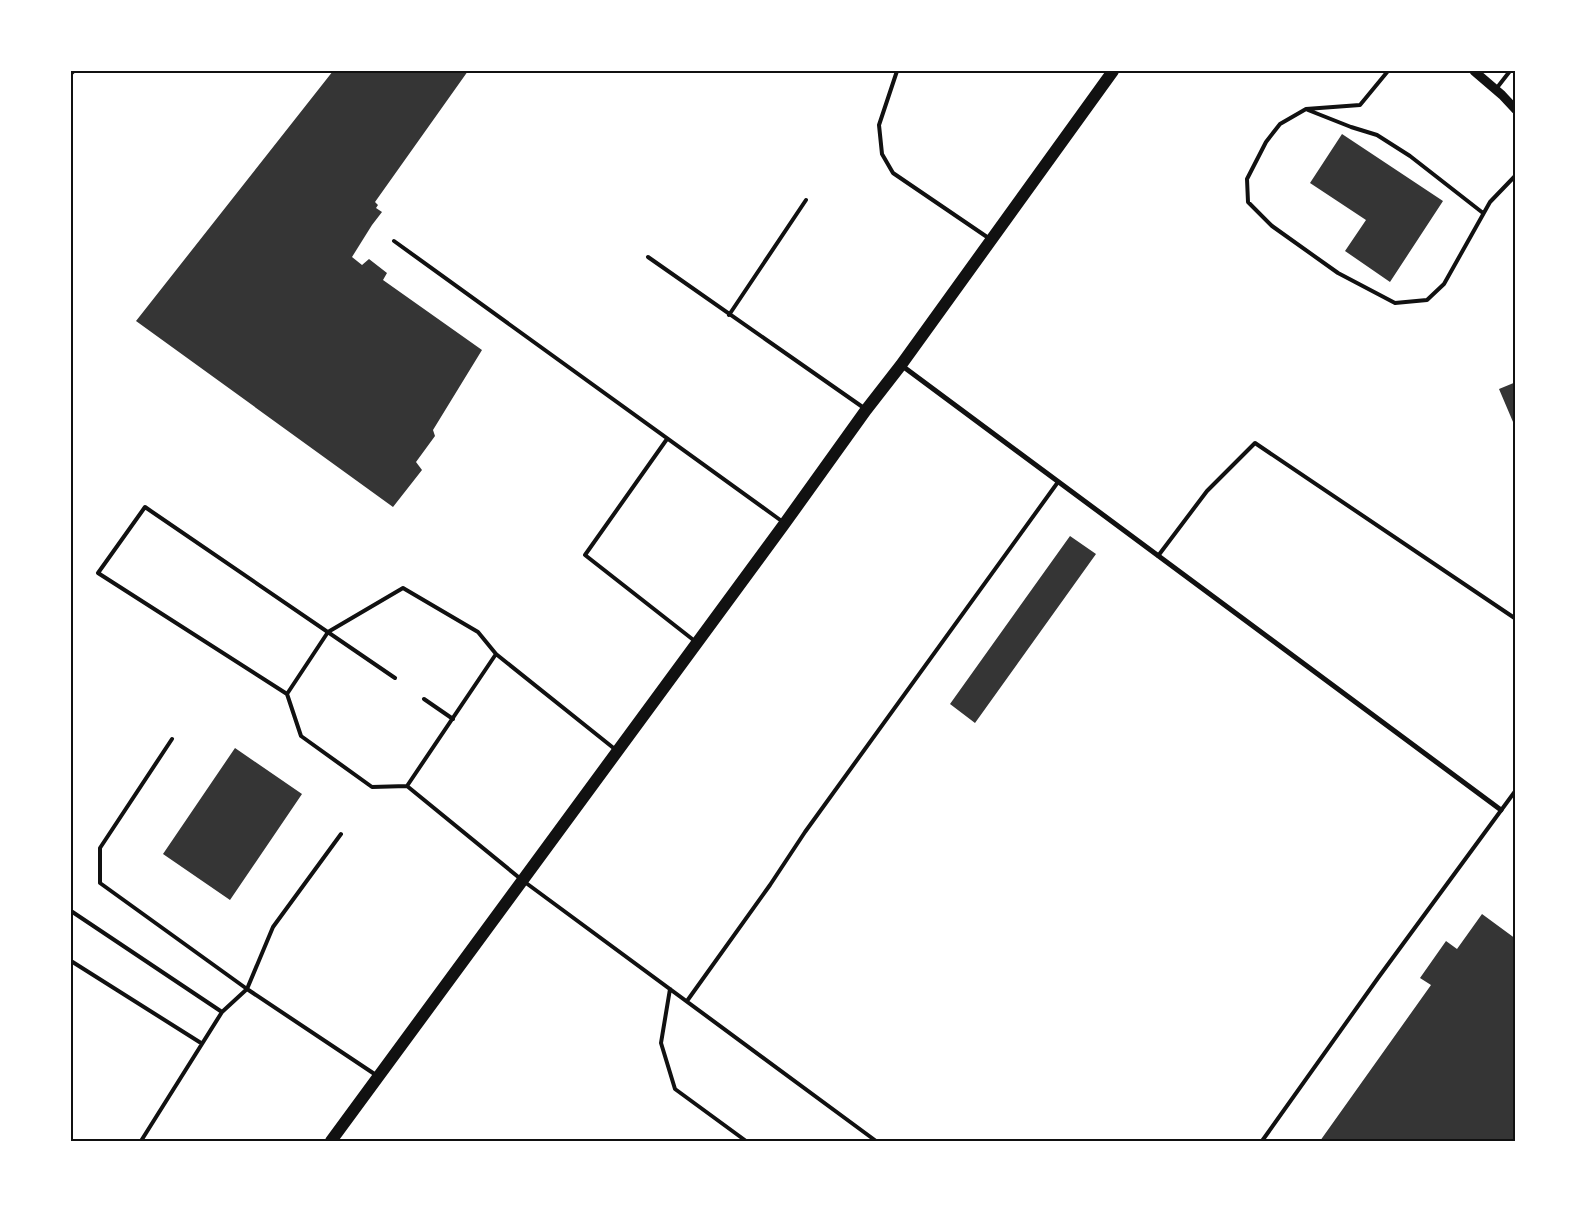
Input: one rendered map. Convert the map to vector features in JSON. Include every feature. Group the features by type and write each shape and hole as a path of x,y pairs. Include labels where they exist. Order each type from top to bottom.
{"main road":[{"path":"331,1141 866,410 901,366 1113,71"}],"street":[{"path":"1474,71 1496,89 1516,110"},
{"path":"901,366 1501,810"}],"lane":[{"path":"897,71 879,125 882,154 892,173 991,240"},
{"path":"1388,71 1360,105 1306,109 1280,124 1266,142 1246,179 1248,202 1272,226 1338,273 1395,303 1427,300 1444,284 1490,202 1516,175"},
{"path":"1496,89 1510,71"},
{"path":"1306,109 1377,135 1410,156 1483,214"},
{"path":"729,315 806,200"},
{"path":"394,241 785,523"},
{"path":"648,257 866,410"},
{"path":"667,439 585,554 696,643"},
{"path":"1158,556 1207,492 1255,443 1516,619"},
{"path":"687,1001 770,885 805,832 1058,482"},
{"path":"395,678 145,507 98,573 287,694 301,736 372,786 407,786 522,880 876,1141"},
{"path":"287,694 328,632 404,588 478,632 496,654 617,751"},
{"path":"407,786 496,654"},
{"path":"424,699 452,719"},
{"path":"172,740 100,848 100,883 247,989 378,1076"},
{"path":"1262,1141 1516,790"},
{"path":"141,1141 222,1012 247,989 272,927 341,834"},
{"path":"71,911 222,1012"},
{"path":"71,961 201,1043"},
{"path":"670,989 661,1043 675,1089 746,1141"}],"building":[{"path":"333,71 468,71 375,202 378,205 376,208 382,212 352,257 362,265 369,259 387,273 383,280 482,350 433,430 435,436 416,462 422,470 393,507 136,321"},
{"path":"1342,134 1443,201 1390,282 1345,251 1366,220 1310,183"},
{"path":"1516,382 1516,429 1499,389"},
{"path":"1070,536 1096,554 975,723 950,704"},
{"path":"235,748 302,794 230,900 163,854"},
{"path":"1482,914 1516,939 1516,1141 1320,1141 1431,985 1420,978 1446,941 1457,949"}]}
